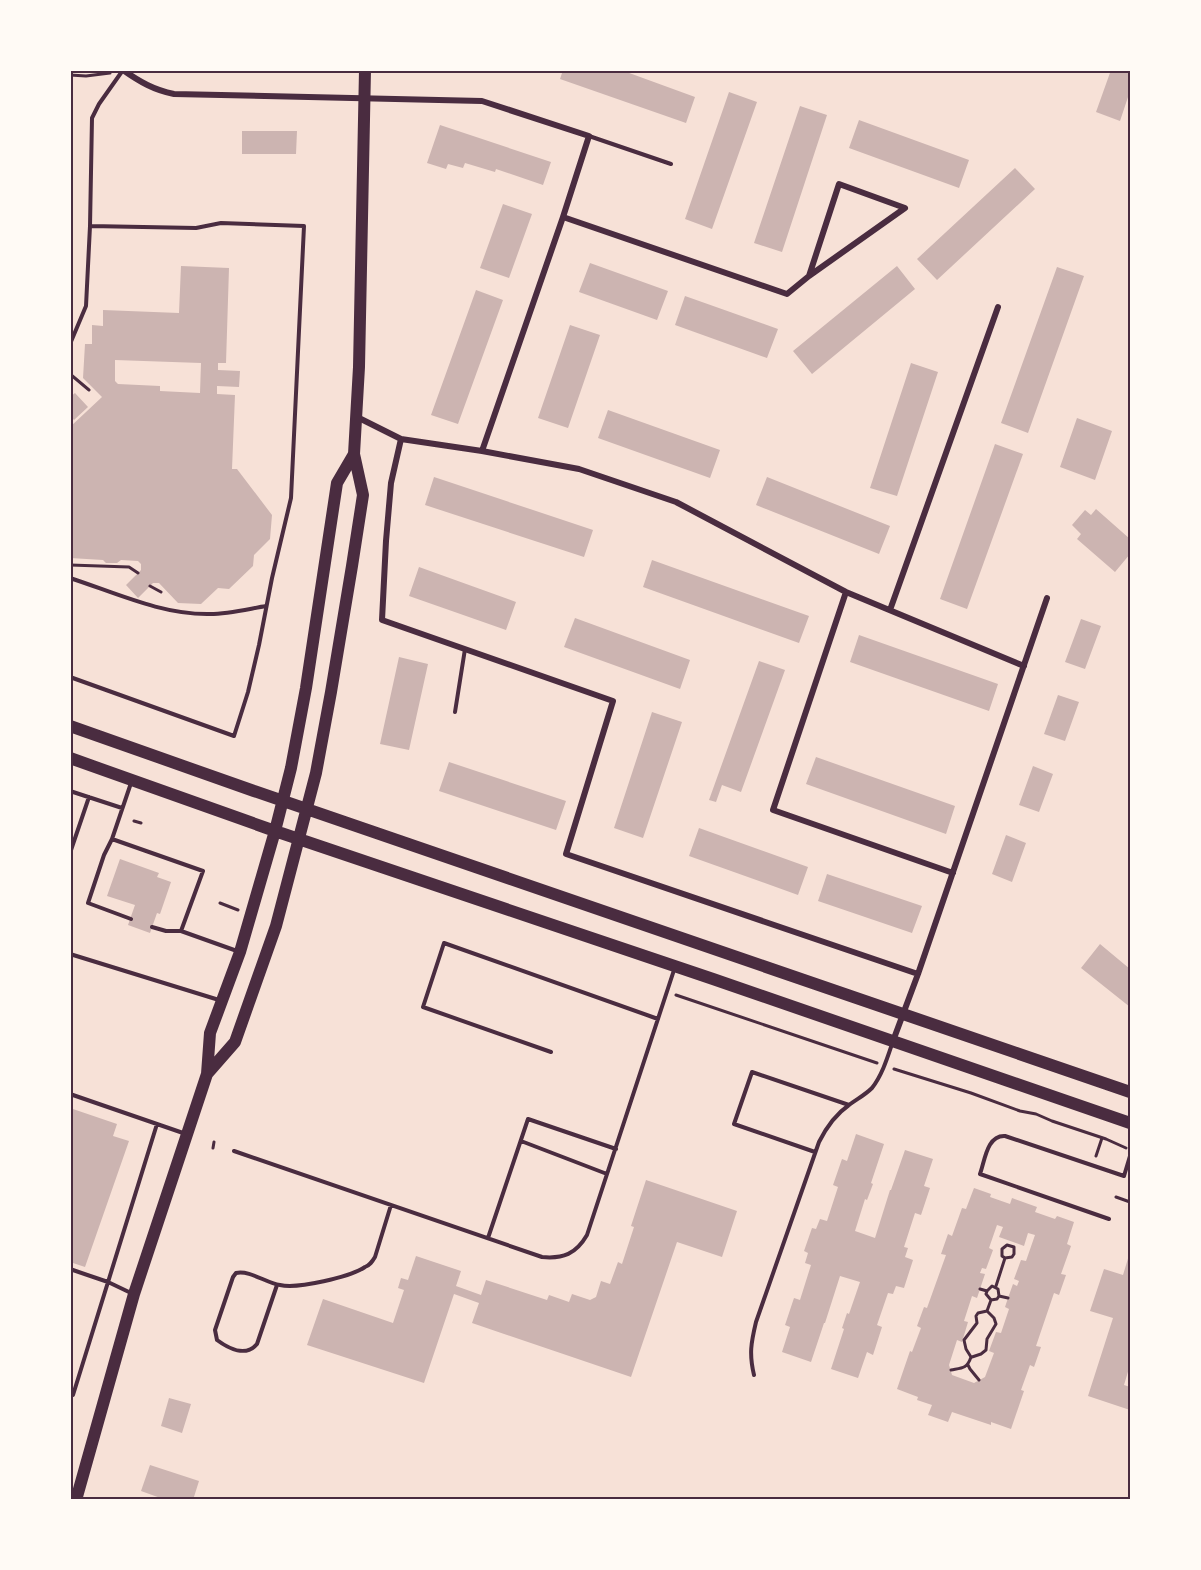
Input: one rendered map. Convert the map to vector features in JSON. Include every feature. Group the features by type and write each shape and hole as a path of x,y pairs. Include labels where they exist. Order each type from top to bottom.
{"main road":[{"path":"207,1074 235,1042 276,926 316,773 363,495 354,454 360,356 365,70"},
{"path":"76,1500 134,1294 207,1074 210,1033 240,952 275,831 291,768 306,688 336,483 354,454"},
{"path":"70,726 1131,1092"},
{"path":"70,758 299,840 1131,1123"}],"street":[{"path":"123,70 146,86 174,94 482,101 589,136 482,451"},
{"path":"563,217 787,294 905,208 839,184 809,276"},
{"path":"890,610 998,307"},
{"path":"357,417 401,439 579,469 676,502 846,592 1024,666"},
{"path":"401,439 391,483 382,620 613,701 566,854 918,974"},
{"path":"846,592 773,810 953,873"},
{"path":"893,1041 1047,598"}],"lane":[{"path":"70,344 86,306 92,118 123,70"},
{"path":"589,136 671,164"},
{"path":"70,677 234,736 250,683 291,498 304,226 221,223 196,228 90,226"},
{"path":"70,578 159,607 188,613 213,614 266,606"},
{"path":"455,712 465,650"},
{"path":"130,919 88,903 132,780"},
{"path":"70,790 122,808"},
{"path":"70,853 89,797"},
{"path":"112,838 203,871 181,932"},
{"path":"152,927 166,932 181,932 240,952"},
{"path":"551,1052 423,1007 444,943 658,1019"},
{"path":"70,954 223,1001"},
{"path":"234,1151 542,1257 552,1258 572,1252 581,1246 587,1235 675,966"},
{"path":"754,1375 750,1358 751,1341 756,1322 815,1152 829,1125 876,1082 893,1041"},
{"path":"815,1152 734,1124 752,1072 849,1105"},
{"path":"70,1094 187,1134"},
{"path":"488,1238 528,1119 615,1149"},
{"path":"73,1395 157,1124"},
{"path":"1109,1219 980,1174 991,1142 996,1137 1005,1136 1124,1176 1131,1156"},
{"path":"521,1141 608,1174"},
{"path":"277,1285 253,1348 248,1351 231,1348 217,1340 215,1330 236,1273 244,1273 277,1285 291,1287 308,1285 366,1267 375,1257 391,1205"},
{"path":"70,1269 134,1294"}],"path":[{"path":"70,75 86,76 123,70"},
{"path":"70,374 89,390"},
{"path":"70,565 129,567 138,573"},
{"path":"150,586 160,592"},
{"path":"134,821 141,823"},
{"path":"220,903 239,910"},
{"path":"676,994 869,1060"},
{"path":"896,1070 1020,1111 1036,1114 1118,1146"},
{"path":"1096,1156 1102,1138"},
{"path":"213,1148 214,1142"},
{"path":"1116,1197 1131,1202"},
{"path":"1011,1243 1014,1247 1014,1254 1012,1257 1005,1258 1002,1256 1002,1249 1011,1243"},
{"path":"996,1287 1005,1258"},
{"path":"987,1291 992,1286 996,1287"},
{"path":"996,1287 999,1289 999,1296"},
{"path":"980,1289 987,1291"},
{"path":"987,1291 986,1294 990,1300 987,1311"},
{"path":"999,1296 1008,1298"},
{"path":"990,1300 999,1296"},
{"path":"971,1357 986,1350 987,1339 996,1324 987,1311"},
{"path":"971,1357 964,1340 975,1326 978,1313 987,1311"},
{"path":"951,1370 965,1367 971,1357"},
{"path":"968,1365 979,1380"}],"building":[{"path":"563,70 621,70 695,97 686,123 560,79"},
{"path":"1111,70 1130,70 1130,91 1120,121 1096,112"},
{"path":"729,92 757,102 712,229 685,219"},
{"path":"800,106 827,115 782,252 754,243"},
{"path":"859,120 969,160 959,188 849,148"},
{"path":"440,125 551,162 543,185 496,169 495,172 465,163 463,168 448,164 446,169 427,163"},
{"path":"242,131 297,131 296,154 242,154"},
{"path":"1015,168 1035,189 937,280 917,259"},
{"path":"503,204 532,214 509,278 480,268"},
{"path":"590,263 668,291 657,320 579,292"},
{"path":"181,266 229,268 226,363 218,363 218,370 240,371 239,387 217,386 217,394 235,395 232,469 237,469 272,515 270,539 254,555 253,566 229,589 218,588 201,604 178,603 159,583 153,583 138,598 126,585 141,570 141,564 138,561 121,560 117,563 106,563 103,560 70,558 70,427 102,397 83,378 85,344 92,344 92,325 103,326 103,310 179,313","holes":["115,360 201,363 200,393 160,391 160,386 118,384 115,381"]},
{"path":"897,266 915,289 812,374 793,351"},
{"path":"1057,267 1084,276 1028,433 1001,423"},
{"path":"476,290 503,300 458,424 431,415"},
{"path":"685,296 778,329 767,358 675,325"},
{"path":"570,325 600,335 568,428 538,418"},
{"path":"911,363 938,372 897,496 870,488"},
{"path":"75,393 88,407 74,420 70,416 70,397"},
{"path":"608,410 720,450 710,478 598,438"},
{"path":"1077,418 1112,431 1095,480 1060,467"},
{"path":"995,444 1023,454 967,609 940,599"},
{"path":"434,477 593,530 584,557 425,505"},
{"path":"767,477 890,526 879,554 756,505"},
{"path":"1096,509 1130,539 1130,554 1115,572 1077,539 1081,534 1072,525 1085,510 1091,515"},
{"path":"652,560 809,616 799,643 643,587"},
{"path":"419,567 516,602 506,630 409,596"},
{"path":"575,618 690,660 680,689 564,647"},
{"path":"1081,619 1101,626 1085,669 1065,662"},
{"path":"859,635 998,684 989,711 850,662"},
{"path":"399,657 428,664 409,750 380,744"},
{"path":"759,661 785,670 741,792 722,785 716,802 709,800"},
{"path":"1058,695 1079,702 1065,741 1044,734"},
{"path":"652,712 682,722 643,838 614,828"},
{"path":"816,757 955,806 946,834 806,784"},
{"path":"449,762 566,801 556,830 439,791"},
{"path":"1033,766 1053,774 1039,812 1019,805"},
{"path":"699,828 808,867 798,895 689,856"},
{"path":"1006,835 1026,843 1012,882 992,874"},
{"path":"120,859 159,873 157,877 171,882 160,914 157,913 150,933 128,925 135,905 107,896"},
{"path":"827,874 922,906 912,933 818,901"},
{"path":"1100,944 1130,969 1130,1007 1081,968"},
{"path":"70,1108 117,1124 113,1136 129,1141 85,1267 70,1262"},
{"path":"856,1134 884,1144 871,1183 873,1184 867,1200 865,1199 855,1231 875,1238 905,1150 933,1159 924,1186 930,1188 921,1215 915,1213 904,1247 908,1248 905,1257 913,1260 904,1288 896,1286 893,1294 888,1293 877,1325 882,1327 873,1355 867,1352 858,1378 831,1369 847,1313 849,1314 860,1282 840,1276 811,1362 782,1352 790,1327 785,1325 794,1298 800,1300 811,1265 805,1263 808,1253 804,1251 812,1228 816,1229 820,1219 827,1221 838,1187 833,1185 842,1159 847,1161"},
{"path":"646,1180 737,1211 722,1257 677,1242 631,1377 472,1323 479,1303 454,1294 424,1383 307,1345 323,1299 393,1323 404,1290 398,1288 401,1278 408,1280 416,1256 461,1271 456,1286 481,1295 486,1280 547,1300 549,1295 569,1302 572,1294 590,1300 596,1297 601,1281 610,1284 618,1262 622,1264"},
{"path":"974,1188 1010,1204 1012,1198 1037,1207 1035,1212 1055,1219 1057,1216 1074,1222 1067,1244 1071,1246 1061,1274 1066,1275 1059,1295 1054,1293 1036,1346 1041,1347 1034,1367 1030,1365 1011,1429 952,1412 948,1422 928,1415 932,1405 897,1389 910,1351 912,1352 921,1328 917,1326 924,1307 927,1308 946,1255 941,1254 948,1234 952,1236 962,1208 966,1209","holes":["997,1225 1003,1227 999,1237 1024,1246 1028,1233 1035,1235 1026,1261 1021,1260 1014,1279 1019,1281 1017,1286 1013,1284 1005,1307 1009,1309 1001,1333 996,1332 989,1351 994,1353 985,1377 974,1383 952,1375 949,1365 957,1340 962,1342 968,1322 964,1321 972,1296 977,1298 985,1274 980,1273 982,1268 986,1269 993,1250 989,1248"]},
{"path":"1130,1252 1130,1365 1124,1385 1130,1387 1130,1410 1088,1396 1113,1318 1090,1311 1104,1269 1123,1275"},
{"path":"169,1398 191,1404 182,1433 161,1426"},
{"path":"150,1465 199,1481 193,1500 166,1500 141,1491"}]}
